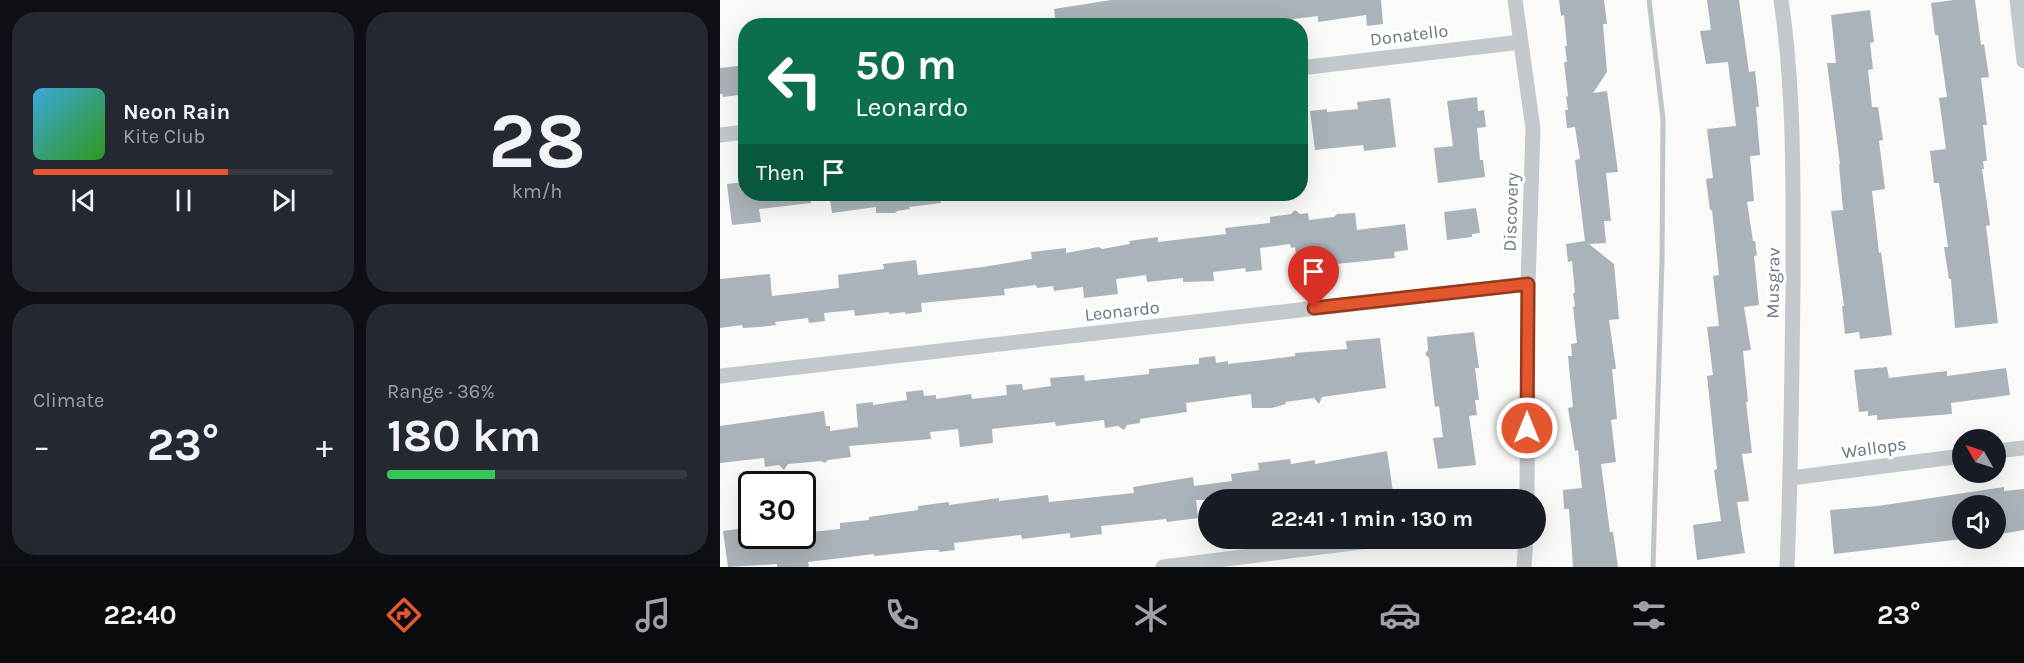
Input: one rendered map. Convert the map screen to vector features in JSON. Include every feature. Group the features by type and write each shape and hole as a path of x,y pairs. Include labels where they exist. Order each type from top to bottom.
{"street":[{"name":"Discovery","path":"1515,0 1533,129 1528,284 1527,489"},
{"name":"Musgrav","path":"1781,0 1794,145 1791,478 1787,567"},
{"path":"2017,0 2024,61"},
{"name":"Donatello","path":"1308,67 1521,42"},
{"path":"720,135 738,133"},
{"name":"Leonardo","path":"720,376 1528,284"},
{"path":"2006,450 2024,448"},
{"name":"Wallops","path":"1791,478 1952,457"},
{"path":"1163,567 1306,549"},
{"path":"1524,567 1525,549"}],"building":[{"path":"1111,0 1381,0 1383,24 1367,26 1366,15 1318,22 1318,16 1302,18 1055,18 1054,9"},
{"path":"1559,0 1604,0 1607,24 1603,24 1607,72 1593,93 1607,91 1618,172 1606,173 1611,221 1604,221 1606,243 1589,244 1614,264 1619,319 1609,320 1616,369 1612,369 1617,419 1611,420 1616,462 1601,464 1610,532 1613,532 1618,567 1573,567 1569,509 1564,509 1563,490 1582,488 1578,450 1575,451 1568,408 1573,407 1568,356 1572,356 1571,344 1577,343 1573,307 1575,306 1573,293 1575,293 1572,261 1568,262 1566,244 1585,241 1575,160 1580,159 1575,127 1567,128 1565,110 1568,110 1564,62 1567,62 1565,46 1567,46 1564,15 1561,16"},
{"path":"1707,0 1739,0 1749,72 1755,71 1759,107 1756,107 1760,155 1750,156 1754,201 1747,202 1757,255 1754,256 1759,305 1744,307 1751,350 1743,351 1752,453 1742,454 1749,501 1737,502 1745,553 1697,560 1693,525 1721,521 1714,470 1717,469 1707,376 1713,375 1707,327 1719,326 1713,276 1719,275 1706,179 1713,178 1707,129 1736,126 1728,62 1706,64 1700,31 1711,30"},
{"path":"1975,0 1981,45 1984,44 1989,77 1981,78 1987,125 1983,125 1987,161 1983,161 1984,169 1982,169 1990,225 1986,226 1998,323 1955,328 1951,279 1949,279 1944,247 1948,247 1939,183 1934,183 1930,151 1946,149 1939,98 1947,97 1931,3"},
{"path":"1870,10 1874,42 1870,43 1873,69 1868,70 1872,107 1878,107 1883,140 1879,141 1885,189 1872,191 1892,335 1860,339 1859,332 1845,334 1842,306 1844,306 1831,211 1843,210 1840,164 1827,63 1836,63 1831,15"},
{"path":"738,66 738,95 723,97 720,94 720,68"},
{"path":"1477,97 1478,111 1484,110 1486,127 1477,128 1480,160 1483,160 1485,177 1438,183 1434,148 1453,146 1447,101"},
{"path":"1390,98 1396,147 1364,151 1363,145 1315,150 1310,111 1358,109 1357,102"},
{"path":"738,183 738,201 811,201 811,203 759,209 761,222 732,225 727,184"},
{"path":"830,201 941,201 941,203 909,207 910,209 895,213 876,213 876,207 832,213"},
{"path":"1476,208 1480,233 1472,234 1472,237 1447,240 1444,212"},
{"path":"1295,210 1300,214 1308,213 1309,220 1355,213 1357,230 1405,224 1408,250 1394,252 1395,258 1327,265 1326,259 1297,262 1295,247 1291,248 1290,244 1260,248 1262,270 1246,272 1245,268 1213,272 1214,281 1183,282 1183,278 1147,282 1146,275 1116,279 1118,294 1084,298 1083,287 1054,291 1053,286 1037,288 1036,285 1004,289 1005,295 921,303 922,312 889,314 889,312 855,316 854,310 824,313 825,321 809,323 808,318 775,322 776,325 759,327 743,328 742,325 720,328 720,279 770,274 772,296 839,288 838,275 884,269 883,264 916,260 918,275 983,267 1032,259 1031,252 1066,248 1066,253 1099,247 1102,249 1130,244 1129,241 1158,237 1158,242 1226,234 1225,228 1270,223 1270,217 1291,214"},
{"path":"1474,332 1479,368 1475,368 1479,400 1475,400 1477,415 1469,416 1476,465 1438,469 1433,438 1443,437 1439,406 1435,407 1429,358 1425,354 1428,350 1427,337"},
{"path":"1380,338 1386,388 1322,397 1319,404 1314,398 1285,402 1286,404 1272,408 1252,408 1251,394 1186,403 1187,412 1140,419 1140,423 1127,425 1124,430 1118,426 1105,428 1104,420 1056,426 1055,422 992,429 993,443 960,447 958,429 930,432 931,439 849,446 851,457 828,460 825,463 821,461 788,464 784,470 779,465 765,467 764,458 720,463 720,426 824,411 826,426 830,426 830,431 858,427 856,404 873,402 873,405 907,400 906,392 923,390 924,396 936,395 936,399 971,394 972,399 1007,395 1006,385 1022,384 1023,390 1051,386 1050,378 1084,375 1085,381 1149,374 1149,369 1199,364 1199,358 1215,356 1216,363 1228,361 1228,364 1295,356 1295,353 1347,349 1346,341"},
{"path":"1887,367 1889,378 1947,371 1947,376 2006,368 2010,395 1951,403 1952,414 1877,420 1877,415 1868,416 1868,411 1859,412 1854,370"},
{"path":"1387,451 1393,489 1198,489 1198,500 1196,500 1198,518 1101,526 1102,534 1070,538 1070,533 1022,539 1021,535 954,543 955,550 939,552 939,550 930,550 874,556 874,554 808,562 809,567 777,567 777,564 728,567 723,531 738,529 738,549 816,549 816,532 840,529 840,523 869,520 869,517 918,510 918,506 949,502 949,505 999,498 999,501 1048,495 1049,502 1134,493 1133,487 1193,477 1194,486 1232,481 1231,474 1259,470 1258,463 1290,459 1291,464 1315,460 1315,464"},
{"path":"2004,487 2004,491 2024,489 2024,530 2006,533 2006,495 1952,495 1952,540 1834,554 1830,510 1878,506"}],"waterway":[{"path":"1649,0 1663,119 1662,260 1653,567"}],"route":[{"path":"1314,308 1528,284 1527,428"}]}
